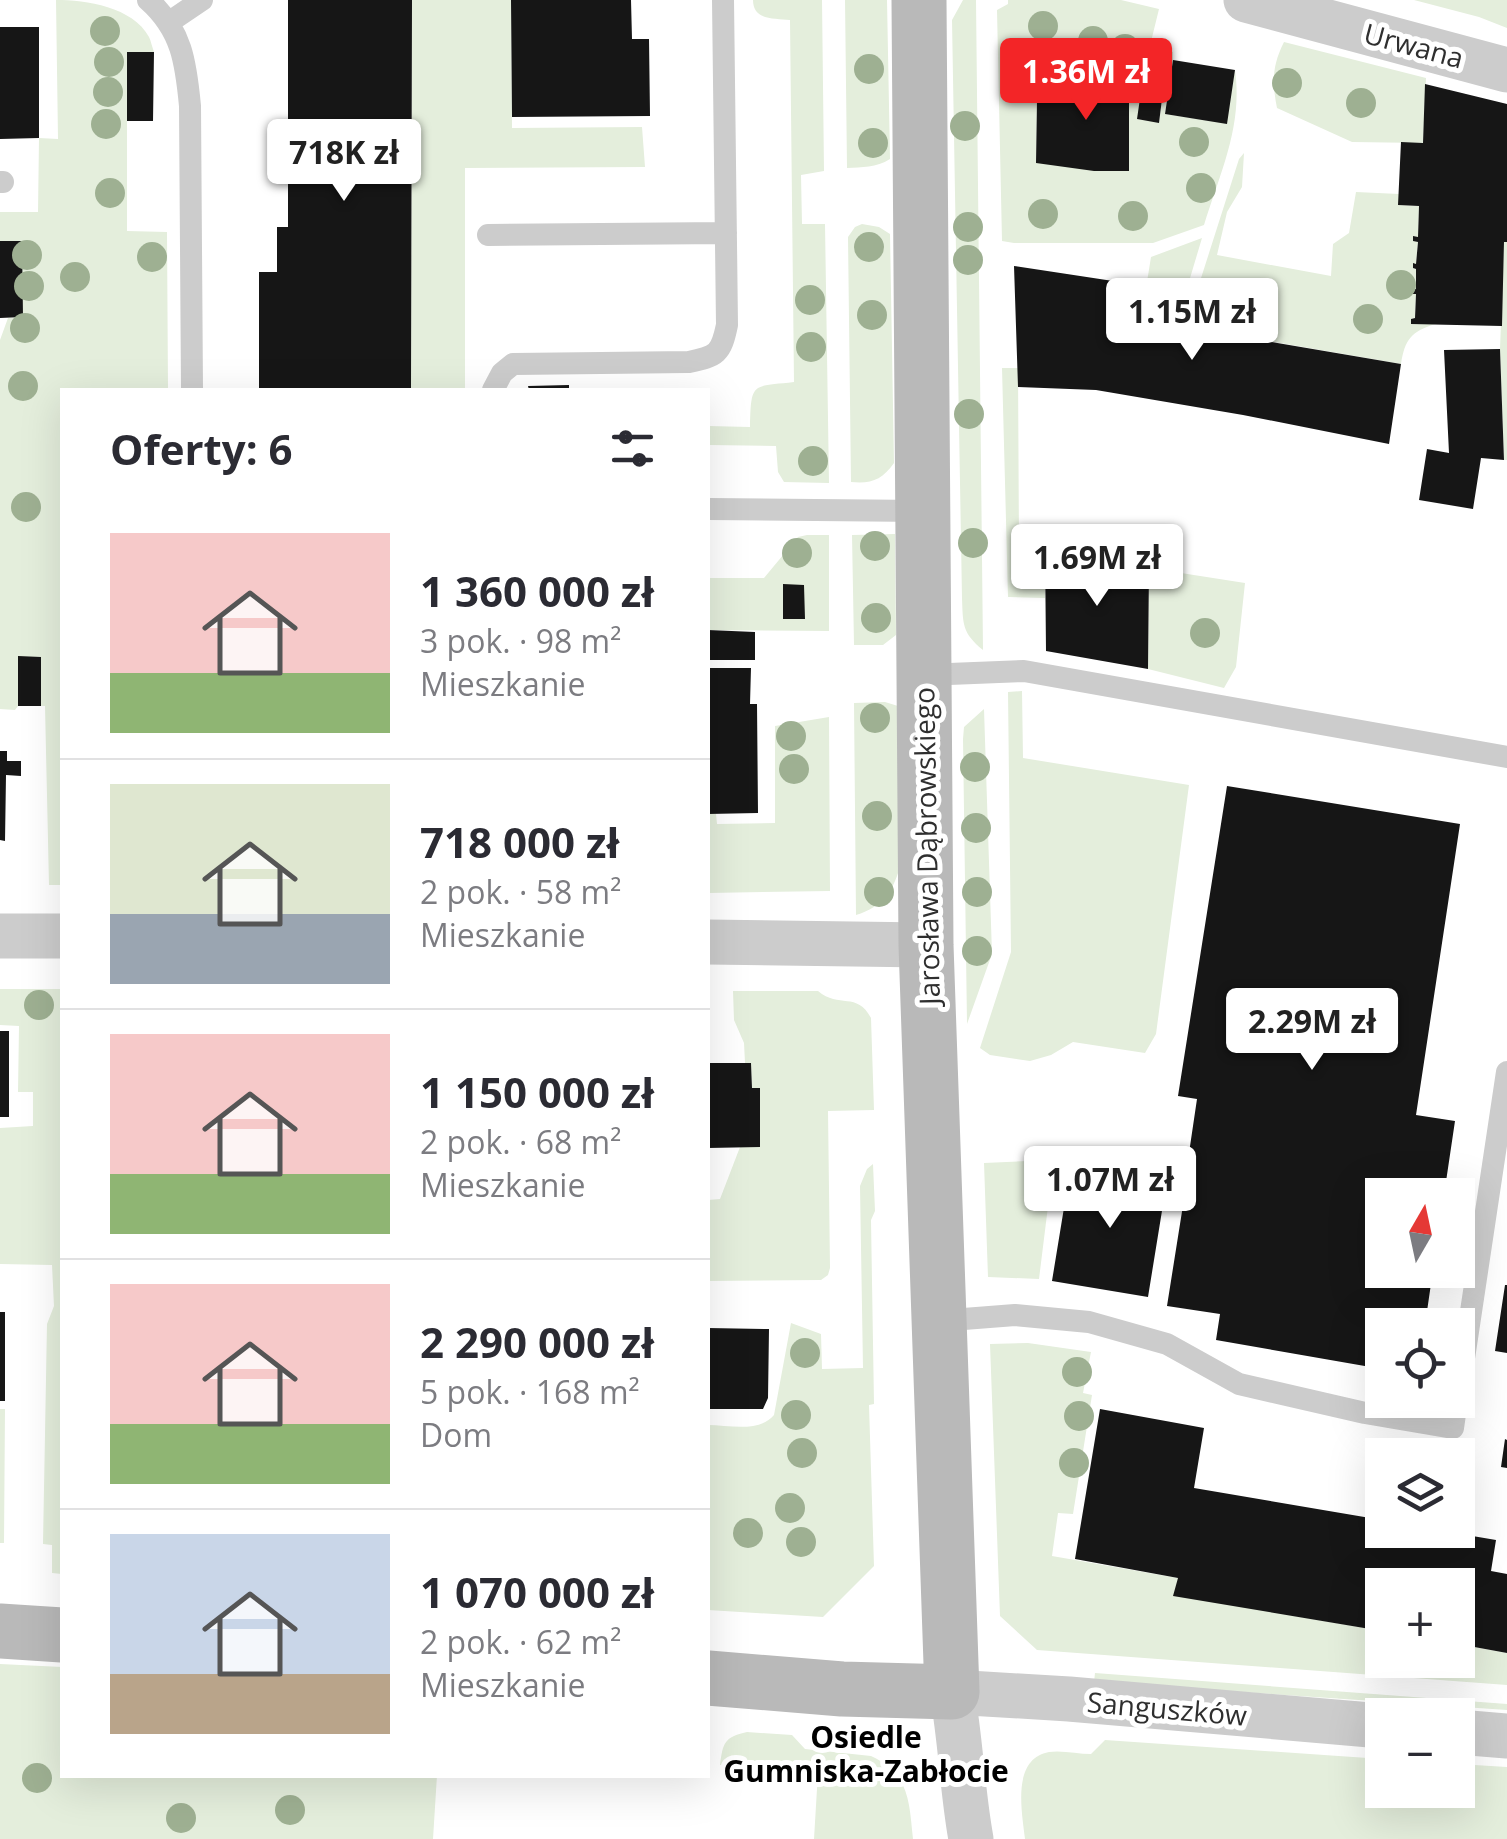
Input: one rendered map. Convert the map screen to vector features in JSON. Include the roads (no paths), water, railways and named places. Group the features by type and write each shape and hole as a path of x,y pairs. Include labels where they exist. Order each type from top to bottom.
{"street":[{"name":"Jarosława Dąbrowskiego","path":"918,0 926,944 952,1692"},
{"name":"Urwana","path":"1258,2 1507,70"},
{"path":"0,936 60,936"},
{"path":"710,942 926,944"},
{"path":"0,1631 60,1635"},
{"path":"710,1678 952,1692 971,1839"},
{"name":"Sanguszków","path":"952,1692 1365,1725"},
{"path":"1475,1733 1507,1736"}],"lane":[{"path":"148,0 180,43 186,66 190,106 192,388"},
{"path":"168,23 202,0"},
{"path":"493,388 513,364 689,362 711,357 723,347 727,326 723,0"},
{"path":"488,235 726,232"},
{"path":"710,509 923,511"},
{"path":"924,675 1024,671 1507,758"},
{"path":"1471,1308 1507,1072"},
{"path":"938,1321 1016,1315 1088,1322 1167,1344 1238,1384 1365,1413"},
{"path":"1394,1418 1453,1428 1454,1418"}],"district":[{"name":"Osiedle Gumniska-Zabłocie","path":"866,1753"}]}
